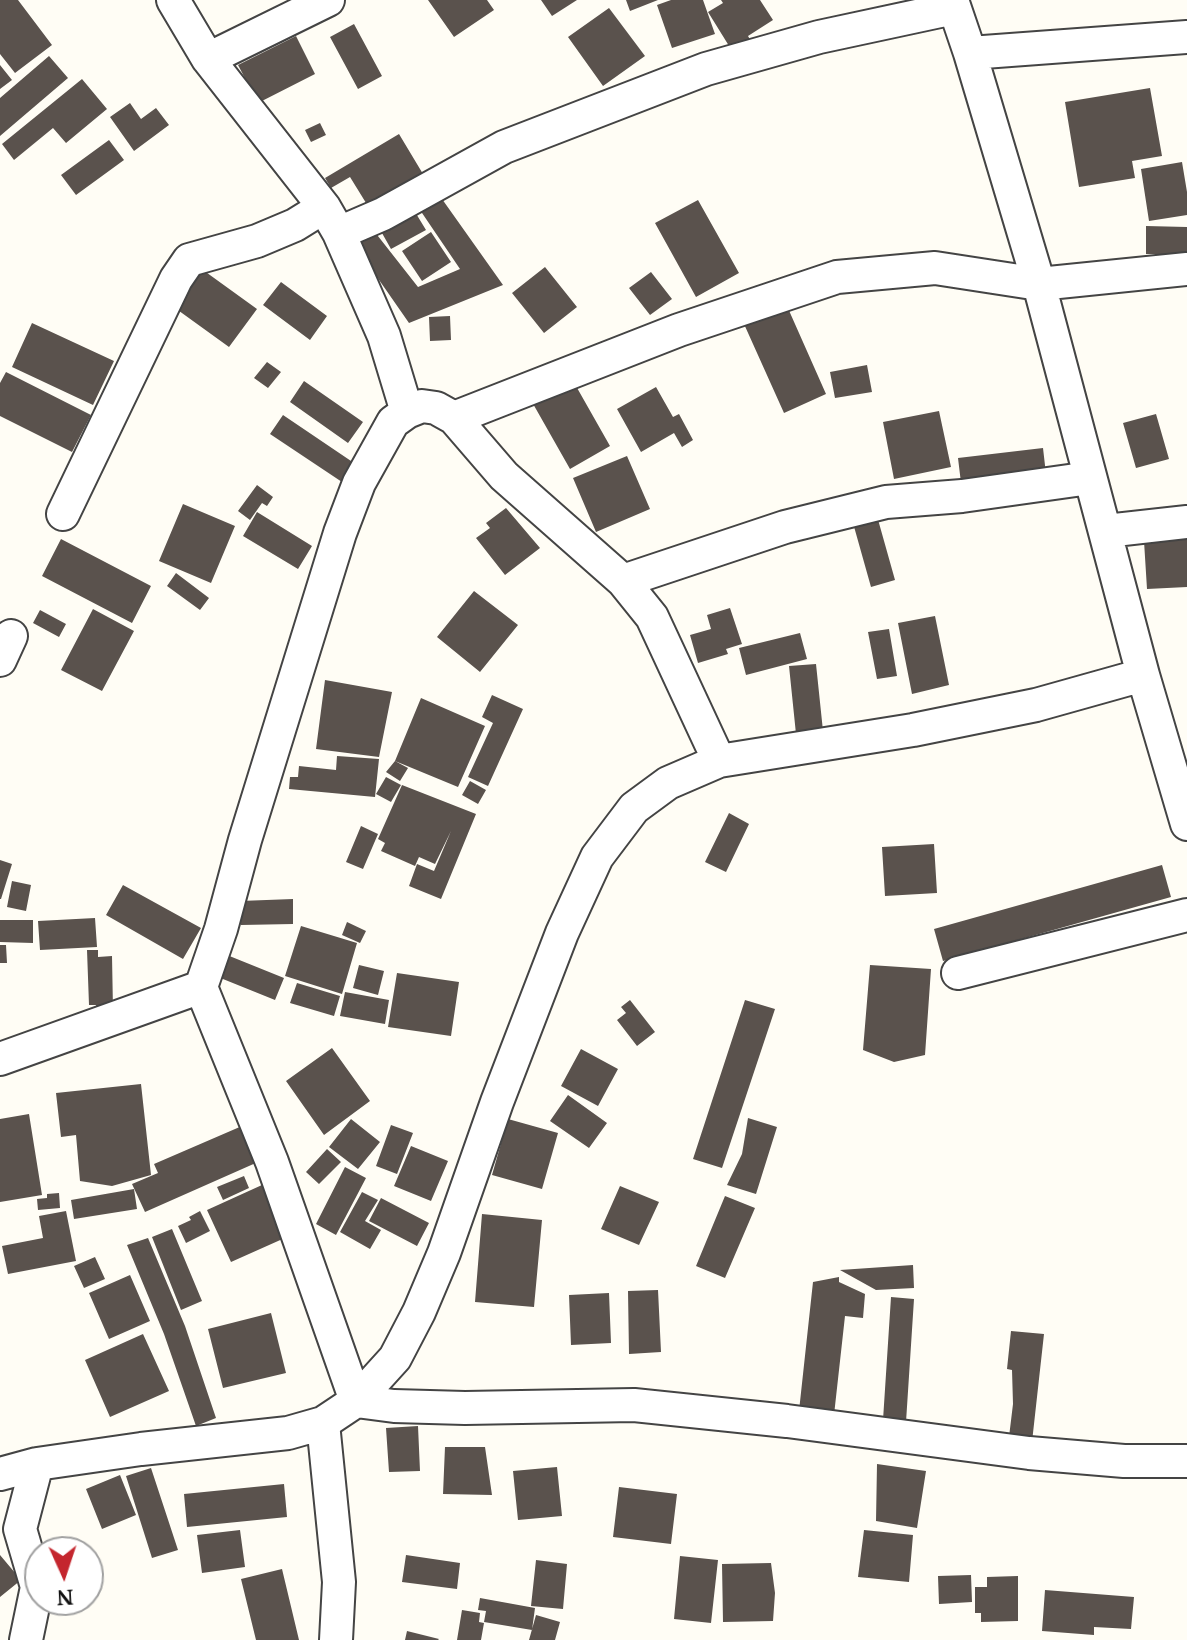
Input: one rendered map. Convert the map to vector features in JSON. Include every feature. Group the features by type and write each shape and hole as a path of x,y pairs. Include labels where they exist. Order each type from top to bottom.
{"street":[{"path":"173,0 208,59 331,220 384,336 407,412"},
{"path":"208,59 328,0"},
{"path":"63,514 176,279 189,260 257,241 295,225 383,214 504,147 706,69 953,4 1039,284 1143,675 1187,824"},
{"path":"970,53 1187,37"},
{"path":"454,418 679,330 837,277 935,268 1039,284 1187,269"},
{"path":"356,1401 272,1162 201,987 340,533 359,483 393,422 422,406 436,408 454,418 504,476 623,581 652,617 719,761"},
{"path":"623,581 785,527 886,502 962,496 1090,478"},
{"path":"1106,531 1187,522"},
{"path":"0,1474 37,1464 141,1449 288,1433 323,1423 356,1401 395,1358 419,1312 444,1253 497,1102 562,933 597,857 634,808 668,783 719,761 913,730 1036,705 1143,675"},
{"path":"958,973 1187,915"},
{"path":"0,1059 201,987"},
{"path":"356,1401 394,1406 465,1408 634,1405 787,1421 1029,1453 1124,1461 1187,1461"},
{"path":"323,1423 339,1582 336,1640"},
{"path":"26,1640 37,1587 20,1529 37,1464"}],"building":[{"path":"0,0 18,0 52,45 15,73 0,54"},
{"path":"428,0 487,0 494,10 454,37"},
{"path":"541,0 577,0 552,16"},
{"path":"626,0 658,0 630,11"},
{"path":"671,0 703,0 715,34 672,48 657,5"},
{"path":"721,0 760,0 773,20 748,36 752,43 734,54 708,12 723,3"},
{"path":"609,8 645,56 603,86 568,37"},
{"path":"354,24 382,76 358,89 330,37"},
{"path":"296,36 315,74 258,103 238,65"},
{"path":"49,56 68,78 0,136 0,98"},
{"path":"0,65 12,80 0,89"},
{"path":"82,79 107,109 66,143 53,128 14,160 2,144"},
{"path":"1150,88 1162,156 1132,161 1135,178 1079,187 1065,102"},
{"path":"130,103 141,119 156,108 169,125 134,151 110,117"},
{"path":"320,123 326,135 311,142 305,130"},
{"path":"399,134 429,184 371,211 350,177 331,188 325,178"},
{"path":"109,140 124,160 76,195 61,175"},
{"path":"1182,162 1187,215 1149,221 1141,169"},
{"path":"442,199 503,285 409,323 352,241 374,231 418,287 460,269 420,210"},
{"path":"698,200 739,273 696,297 655,223"},
{"path":"412,207 426,230 391,249 378,226"},
{"path":"1146,226 1187,227 1187,254 1146,254"},
{"path":"431,232 451,262 422,281 402,251"},
{"path":"545,267 577,307 544,333 512,293"},
{"path":"203,270 257,309 229,347 175,308"},
{"path":"651,272 672,299 650,315 629,288"},
{"path":"281,282 327,316 310,340 263,305"},
{"path":"787,306 826,394 784,413 744,324"},
{"path":"450,316 451,340 430,341 429,317"},
{"path":"32,323 114,361 93,405 12,367"},
{"path":"267,362 281,372 268,388 254,378"},
{"path":"867,365 872,392 835,398 830,372"},
{"path":"6,372 91,415 72,452 0,416 0,383"},
{"path":"572,379 610,446 570,469 532,402"},
{"path":"304,381 363,422 348,443 290,402"},
{"path":"656,387 673,417 679,414 693,440 682,447 674,433 641,452 617,409"},
{"path":"939,411 951,467 894,479 883,422"},
{"path":"1156,414 1169,459 1136,468 1123,423"},
{"path":"283,415 354,463 342,482 270,434"},
{"path":"1043,448 1046,474 961,483 958,458"},
{"path":"627,456 650,509 596,532 573,478"},
{"path":"257,485 273,497 267,506 262,503 250,520 238,511"},
{"path":"183,504 235,526 211,583 159,561"},
{"path":"506,508 540,548 505,575 476,538 490,528 486,523"},
{"path":"257,512 312,546 298,569 243,536"},
{"path":"877,516 895,580 871,587 853,523"},
{"path":"61,539 151,586 132,623 42,576"},
{"path":"1187,539 1187,587 1147,589 1144,541"},
{"path":"176,573 209,598 200,610 167,586"},
{"path":"474,591 518,625 480,672 437,637"},
{"path":"730,608 742,644 726,649 728,654 698,663 690,635 711,629 707,615"},
{"path":"93,609 134,631 102,691 61,670"},
{"path":"40,610 66,624 59,637 33,623"},
{"path":"935,616 949,685 912,694 898,623"},
{"path":"889,629 897,676 877,679 868,632"},
{"path":"800,633 807,659 746,675 739,648"},
{"path":"816,664 823,731 796,734 789,666"},
{"path":"325,680 392,692 379,757 316,749"},
{"path":"492,695 523,709 488,786 468,777 493,723 482,717"},
{"path":"421,698 485,726 458,787 395,761"},
{"path":"337,756 379,759 375,797 289,789 290,777 298,777 299,766 336,770"},
{"path":"395,761 408,768 400,781 386,772"},
{"path":"386,777 401,785 391,802 376,794"},
{"path":"470,781 486,790 478,804 462,795"},
{"path":"402,785 476,814 441,899 409,886 417,864 434,871 451,831 435,864 419,857 415,866 381,851 385,843 378,839"},
{"path":"729,813 749,824 726,872 705,862"},
{"path":"361,826 378,834 363,869 346,862"},
{"path":"934,844 937,893 885,896 882,847"},
{"path":"0,860 12,864 1,899 0,899"},
{"path":"1162,865 1171,897 943,961 934,929"},
{"path":"12,881 31,885 26,911 7,907"},
{"path":"123,885 201,928 183,959 106,915"},
{"path":"293,899 293,924 241,925 240,901"},
{"path":"95,918 97,947 40,950 38,921"},
{"path":"0,920 33,920 33,943 0,942"},
{"path":"347,922 366,931 360,943 342,935"},
{"path":"301,926 357,943 342,994 285,976"},
{"path":"0,945 6,945 7,963 0,963"},
{"path":"87,950 98,950 98,957 112,956 113,1010 97,1011 96,1005 89,1005"},
{"path":"222,953 284,978 275,1000 213,975"},
{"path":"359,965 384,971 378,995 353,988"},
{"path":"870,965 931,969 925,1055 894,1062 863,1050"},
{"path":"397,973 459,982 451,1036 388,1027"},
{"path":"297,983 340,996 334,1016 290,1003"},
{"path":"345,992 389,1000 385,1024 340,1016"},
{"path":"630,1000 655,1032 637,1046 617,1020 626,1013 621,1007"},
{"path":"745,1000 775,1009 722,1168 693,1159"},
{"path":"332,1048 370,1101 324,1135 286,1081"},
{"path":"581,1049 618,1069 598,1106 561,1086"},
{"path":"141,1084 151,1175 112,1186 80,1181 76,1135 61,1137 56,1093"},
{"path":"568,1095 607,1123 589,1148 550,1121"},
{"path":"29,1114 42,1195 0,1202 0,1119"},
{"path":"748,1118 777,1127 756,1194 727,1185 742,1154"},
{"path":"351,1119 380,1142 358,1169 329,1147"},
{"path":"508,1119 558,1133 542,1189 492,1175"},
{"path":"391,1125 413,1133 397,1174 376,1166"},
{"path":"242,1126 258,1162 145,1212 132,1184 158,1173 154,1164"},
{"path":"411,1146 448,1161 431,1201 394,1186"},
{"path":"327,1149 341,1162 319,1184 306,1172"},
{"path":"345,1167 366,1178 336,1235 316,1224"},
{"path":"244,1176 249,1188 223,1200 217,1187"},
{"path":"262,1185 287,1237 231,1262 207,1210"},
{"path":"620,1186 659,1202 639,1245 601,1229"},
{"path":"134,1189 137,1209 74,1219 71,1200"},
{"path":"362,1192 378,1200 365,1221 381,1230 370,1249 340,1232"},
{"path":"59,1193 60,1208 38,1210 37,1199"},
{"path":"725,1196 755,1208 725,1278 696,1266"},
{"path":"381,1198 429,1223 417,1246 369,1221"},
{"path":"66,1211 76,1261 8,1274 2,1246 43,1238 39,1216"},
{"path":"200,1211 210,1231 186,1243 178,1226"},
{"path":"482,1214 542,1220 534,1307 475,1302"},
{"path":"172,1229 202,1301 181,1310 152,1237"},
{"path":"148,1238 185,1326 216,1418 196,1426 164,1334 127,1245"},
{"path":"95,1257 105,1279 84,1288 74,1266"},
{"path":"913,1265 914,1288 876,1290 840,1270"},
{"path":"130,1275 150,1321 109,1339 89,1293"},
{"path":"839,1277 839,1282 865,1294 863,1318 845,1316 834,1415 799,1411 813,1282"},
{"path":"658,1290 661,1352 629,1354 628,1291"},
{"path":"609,1293 611,1343 571,1345 569,1295"},
{"path":"891,1297 914,1299 906,1422 883,1420"},
{"path":"271,1313 286,1373 223,1388 208,1329"},
{"path":"1011,1331 1044,1334 1032,1442 1009,1437 1013,1404 1012,1370 1007,1369"},
{"path":"143,1334 169,1391 110,1417 85,1360"},
{"path":"418,1426 420,1471 389,1472 386,1428"},
{"path":"445,1447 485,1447 492,1495 443,1494"},
{"path":"877,1464 926,1471 917,1528 876,1521"},
{"path":"557,1467 562,1516 518,1520 513,1471"},
{"path":"151,1468 178,1550 152,1558 126,1476"},
{"path":"120,1475 136,1515 102,1529 86,1489"},
{"path":"284,1484 287,1517 187,1527 184,1494"},
{"path":"619,1487 677,1494 671,1544 613,1537"},
{"path":"240,1530 245,1567 202,1573 197,1535"},
{"path":"864,1530 913,1535 909,1582 858,1577"},
{"path":"0,1555 21,1580 0,1597"},
{"path":"406,1555 460,1563 457,1589 402,1582"},
{"path":"680,1556 718,1560 711,1623 674,1619"},
{"path":"536,1560 567,1564 563,1609 531,1606"},
{"path":"771,1563 775,1593 773,1621 723,1622 722,1564"},
{"path":"282,1569 299,1640 256,1640 241,1579"},
{"path":"971,1575 972,1602 939,1604 938,1576"},
{"path":"1018,1576 1018,1621 981,1622 981,1613 975,1613 975,1587 987,1587 987,1577"},
{"path":"1045,1590 1134,1597 1131,1629 1094,1627 1094,1635 1042,1631"},
{"path":"480,1598 535,1608 532,1630 484,1622 486,1611 478,1610"},
{"path":"462,1610 480,1613 479,1622 484,1623 481,1640 457,1640"},
{"path":"536,1615 560,1622 555,1640 529,1640"},
{"path":"407,1631 439,1639 405,1640"}]}
